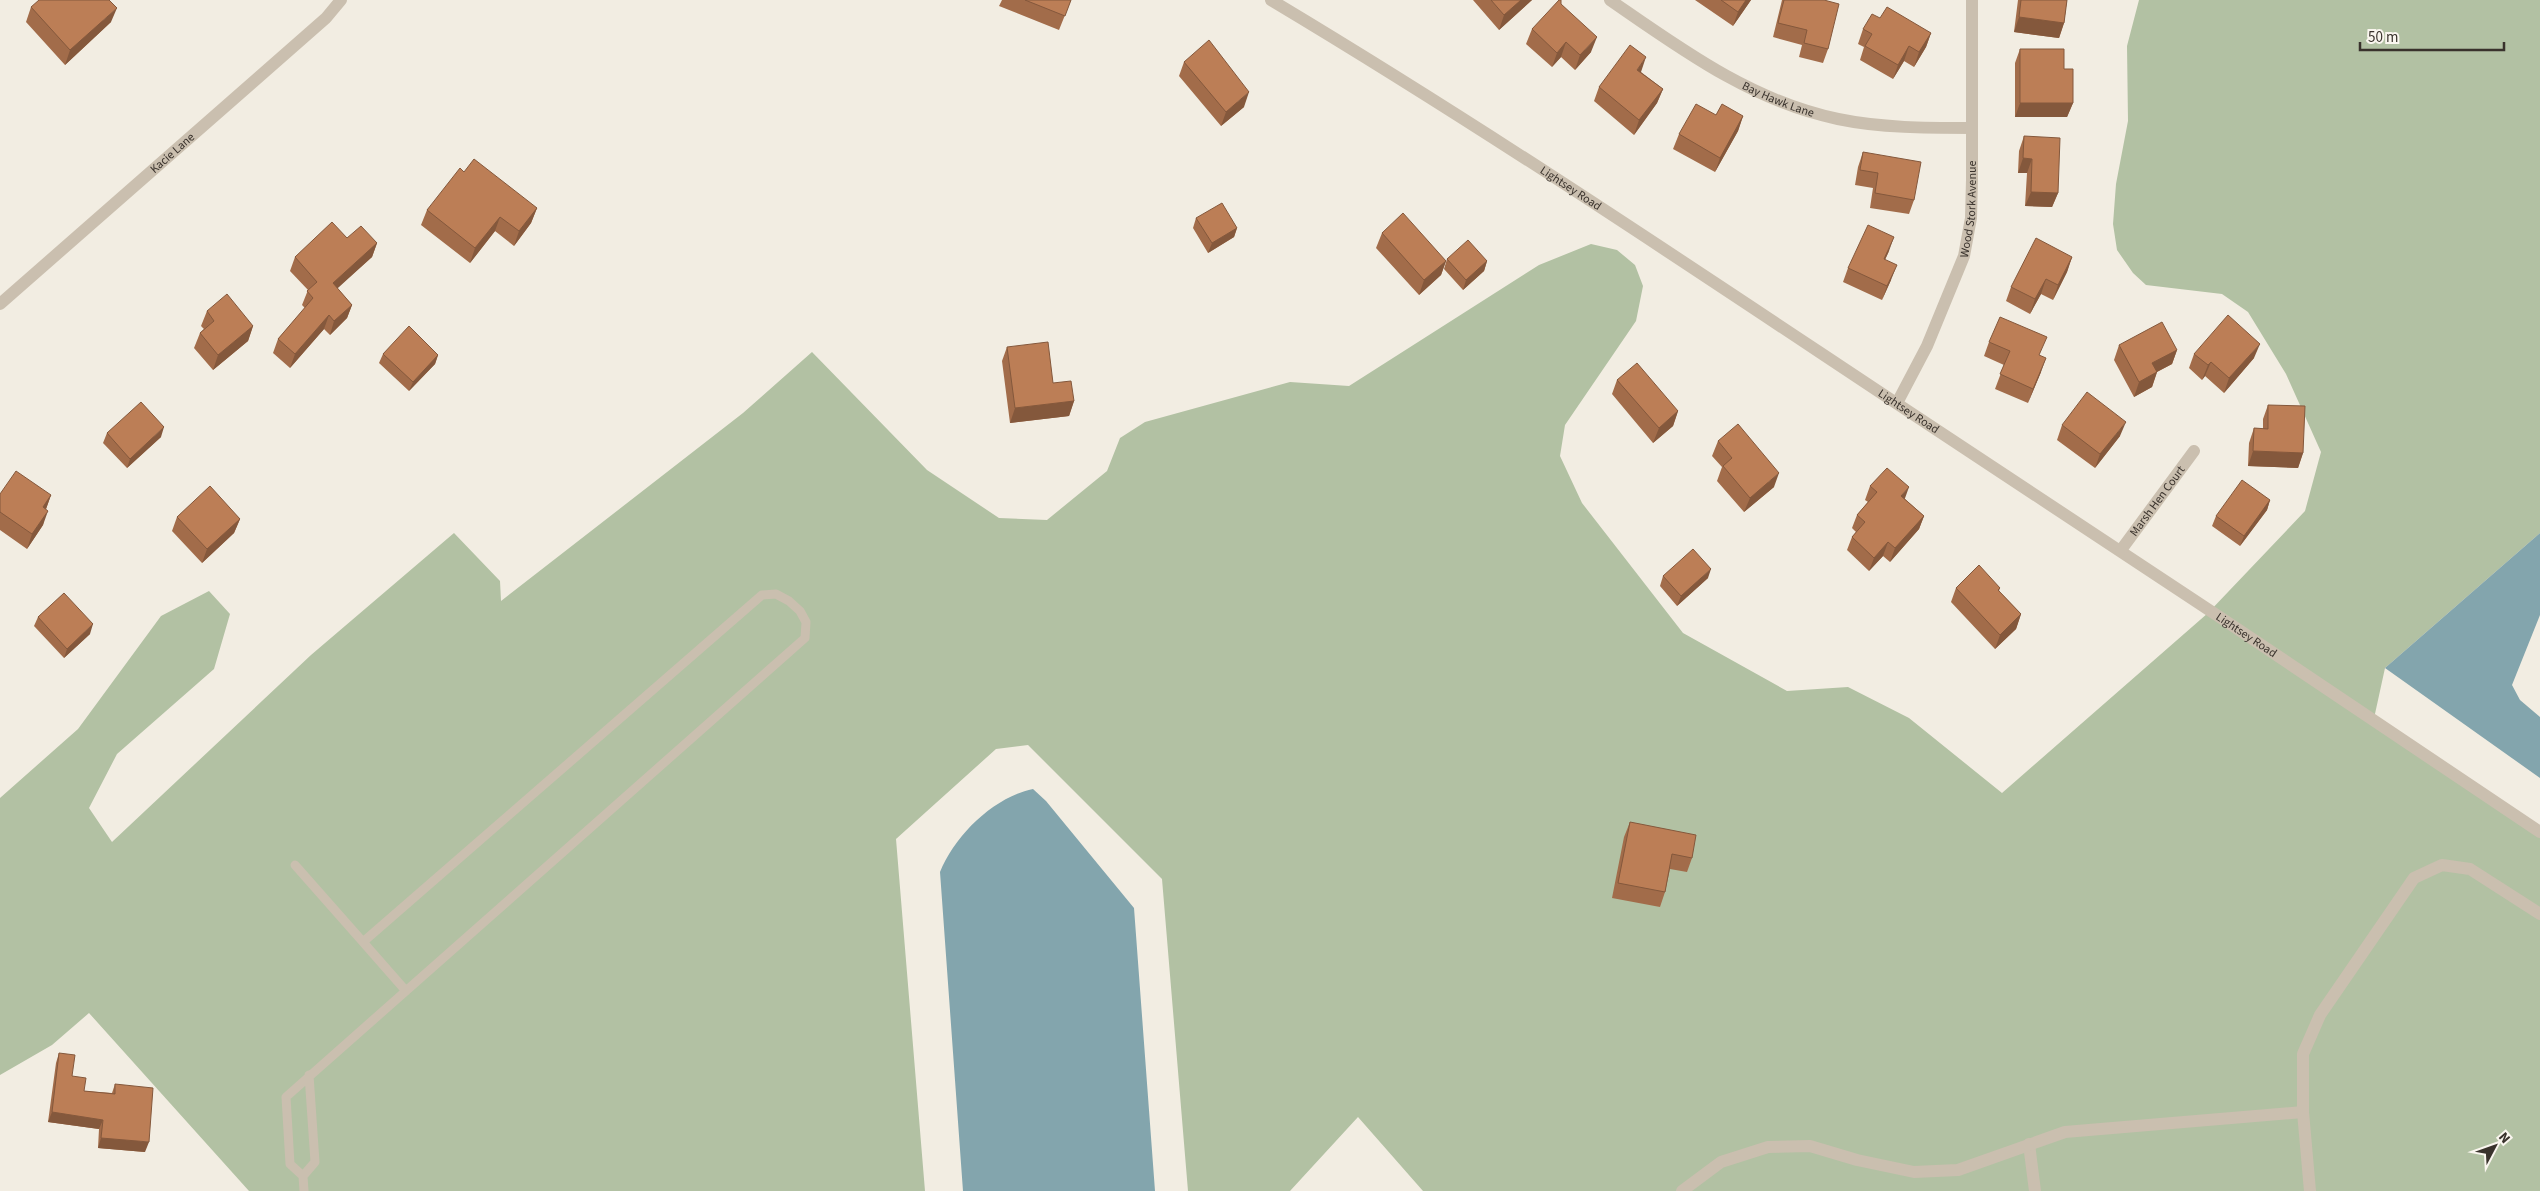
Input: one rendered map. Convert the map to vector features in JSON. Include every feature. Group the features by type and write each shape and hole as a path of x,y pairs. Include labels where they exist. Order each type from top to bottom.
{"street":[{"name":"Kacie Lane","path":"0,304 326,18 341,0"},
{"name":"Lightsey Road","path":"1271,0 1532,162 2121,550 2540,832"},
{"name":"Bay Hawk Lane","path":"1610,0 1724,76 1780,102 1839,119 1918,128 1971,128"},
{"name":"Wood Stork Avenue","path":"1897,403 1927,346 1964,256 1971,218 1972,0"},
{"name":"Marsh Hen Court","path":"2121,550 2194,451"},
{"path":"2310,1191 2303,1112 2303,1054 2320,1015 2414,878 2442,865 2470,869 2540,914"},
{"path":"1682,1191 1721,1162 1768,1147 1810,1146 1857,1160 1914,1172 1958,1170 2065,1132 2303,1112"},
{"path":"2030,1144 2035,1191"}],"lane":[{"path":"304,1191 303,1176 290,1164 286,1097 805,638 806,622 800,611 789,601 776,594 762,595 362,942"},
{"path":"295,865 406,991"},
{"path":"303,1176 315,1162 309,1075"}],"green space":[{"path":"2139,0 2540,0 2540,533 2385,668 2373,723 2540,834 2540,1191 1423,1191 1358,1117 1290,1191 1188,1191 1162,879 1028,745 996,749 896,839 925,1191 249,1191 89,1013 52,1045 0,1075 0,798 78,729 161,616 209,591 230,614 214,669 117,754 89,808 112,842 311,655 454,533 500,581 501,601 743,413 812,352 927,470 999,518 1047,520 1107,471 1120,438 1145,422 1290,382 1349,386 1539,265 1591,244 1617,250 1635,265 1643,286 1636,321 1565,425 1560,456 1582,503 1683,633 1787,691 1848,687 1909,718 2002,793 2208,613 2305,511 2321,452 2286,374 2248,312 2222,294 2146,285 2133,273 2117,250 2113,224 2116,184 2128,121 2127,46"}],"water":[{"path":"2540,533 2540,615 2512,685 2520,700 2540,717 2540,778 2385,668"},
{"path":"1033,789 1046,801 1134,908 1155,1191 963,1191 940,872 955,845 990,809 1018,793"}],"building":[{"path":"39,0 109,0 117,8 70,50 31,7"},
{"path":"1025,0 1071,0 1065,16"},
{"path":"1491,0 1521,0 1504,15"},
{"path":"1559,0 1597,37 1580,55 1566,42 1557,53 1532,29"},
{"path":"1721,0 1746,0 1738,12"},
{"path":"1784,0 1824,0 1839,4 1828,49 1804,43 1807,30 1778,23"},
{"path":"2021,0 2067,0 2064,23 2019,17"},
{"path":"1887,7 1931,33 1919,52 1909,46 1898,65 1865,46 1872,34 1863,29 1872,14 1880,18"},
{"path":"1209,40 1249,92 1226,112 1184,62"},
{"path":"1630,45 1646,57 1637,70 1663,89 1639,120 1599,87"},
{"path":"2020,49 2064,49 2064,69 2073,69 2073,103 2020,103"},
{"path":"1696,104 1716,115 1722,104 1743,116 1720,158 1679,134"},
{"path":"2024,136 2060,138 2058,193 2031,192 2032,159 2023,158"},
{"path":"1863,152 1921,162 1914,200 1875,193 1878,173 1860,170"},
{"path":"474,159 537,208 519,231 500,217 475,248 427,210 460,168 464,172"},
{"path":"1222,203 1237,228 1212,243 1196,218"},
{"path":"1403,213 1446,261 1424,280 1382,233"},
{"path":"332,222 347,238 361,226 377,243 333,283 352,305 334,321 329,315 295,354 278,339 313,298 307,291 317,282 295,257"},
{"path":"1868,225 1894,237 1884,259 1897,265 1887,286 1848,268"},
{"path":"2036,238 2072,257 2058,285 2046,279 2035,299 2011,287"},
{"path":"1468,240 1487,261 1466,280 1447,259"},
{"path":"227,294 253,326 218,355 200,333 214,321 207,311"},
{"path":"2228,315 2260,344 2229,378 2211,362 2208,365 2194,354"},
{"path":"2000,317 2047,337 2039,355 2046,358 2033,389 2000,374 2010,351 1989,342"},
{"path":"2162,322 2177,350 2152,363 2157,372 2139,382 2119,345"},
{"path":"409,326 438,355 413,382 383,354"},
{"path":"1048,342 1053,383 1071,381 1074,401 1015,408 1007,347"},
{"path":"1637,363 1678,411 1659,428 1617,380"},
{"path":"2087,392 2126,422 2100,454 2062,425"},
{"path":"141,402 164,427 130,459 107,433"},
{"path":"2268,405 2305,406 2303,453 2253,451 2254,428 2268,429"},
{"path":"1738,424 1779,473 1750,498 1723,466 1732,458 1718,441"},
{"path":"1887,468 1909,487 1901,496 1924,516 1895,548 1888,542 1874,558 1852,537 1865,522 1857,515 1877,492 1870,486"},
{"path":"16,471 51,495 43,507 48,511 32,534 0,512 0,494"},
{"path":"2242,480 2270,500 2244,536 2216,516"},
{"path":"210,486 240,519 207,549 177,517"},
{"path":"1693,549 1711,569 1681,596 1663,576"},
{"path":"1979,565 2000,588 1998,590 2021,614 2000,635 1956,588"},
{"path":"64,593 93,624 67,649 38,617"},
{"path":"1630,822 1696,835 1692,858 1672,854 1665,892 1618,883"},
{"path":"59,1053 75,1055 72,1076 86,1078 84,1091 115,1094 115,1084 153,1088 149,1142 101,1138 103,1120 52,1112"}]}
